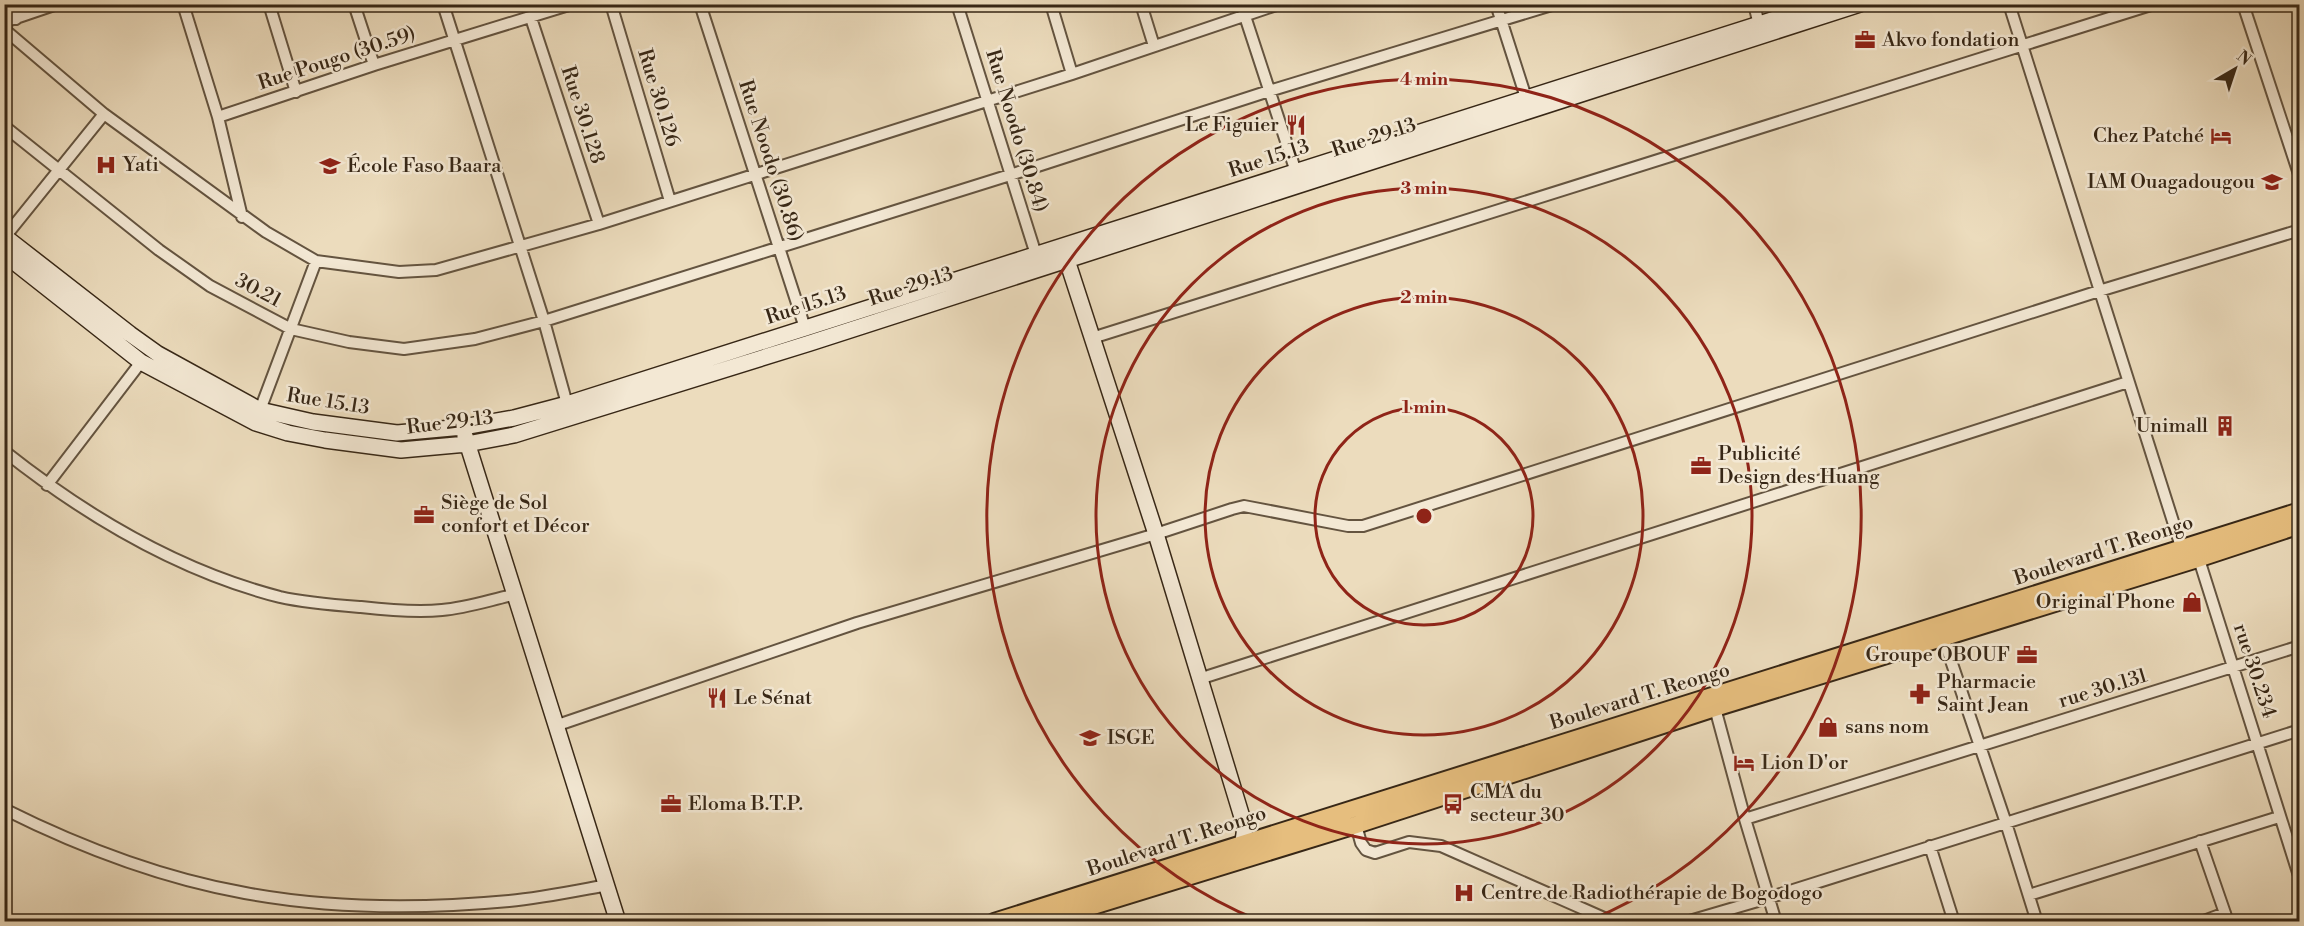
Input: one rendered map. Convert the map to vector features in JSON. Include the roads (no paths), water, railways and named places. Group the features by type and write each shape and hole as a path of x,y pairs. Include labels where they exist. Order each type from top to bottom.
{"main road":[{"name":"Rue 15.13","path":"5,237 148,347 260,410 313,422 397,433 463,428 567,404 804,328 1064,253 1296,172 1529,105 1822,4"},
{"name":"Rue 29.13","path":"1064,253 1529,105 1860,4"},
{"path":"1064,253 1156,534 1253,857"},
{"name":"Rue 29.13","path":"4,254 141,362 247,419 271,428 325,440 401,450 467,444 514,435 810,343 1038,261"},
{"path":"463,428 513,595 618,921"},
{"name":"Boulevard T. Reongo","path":"994,921 1091,892 1248,836 1324,819 1941,632 2190,553 2300,511"},
{"name":"Boulevard T. Reongo","path":"2190,553 2300,525"},
{"name":"Boulevard T. Reongo","path":"1041,921 1356,825 1941,632"}],"street":[{"path":"11,4 10,20 57,4"},
{"path":"183,4 218,117 242,217"},
{"path":"269,4 296,92"},
{"path":"354,4 374,65"},
{"path":"442,4 544,321 567,404"},
{"name":"Rue Pougo (30.59)","path":"218,117 374,65 572,4"},
{"name":"Rue 30.126","path":"611,4 670,201"},
{"name":"Rue Noodo (30.86)","path":"700,4 804,328"},
{"name":"Rue Noodo (30.84)","path":"957,4 1038,261"},
{"path":"1051,4 1072,74"},
{"path":"1141,4 1154,46"},
{"path":"4,29 104,114 242,217 316,261 399,272 436,270 599,224 1072,74 1154,46 1243,10 1279,4"},
{"path":"1496,4 1529,105"},
{"name":"30.21","path":"4,126 159,250 210,286 291,328 349,342 404,349 475,339 544,321 1269,91 1555,4"},
{"path":"1754,4 1759,25"},
{"name":"rue 30.234","path":"2010,4 2128,382 2234,667 2300,879"},
{"path":"1092,338 2154,4"},
{"path":"2243,4 2300,177"},
{"path":"1243,10 1296,172"},
{"name":"Rue 30.128","path":"531,18 599,224"},
{"path":"5,237 104,114"},
{"path":"555,726 856,623 1244,506 1348,526 1363,526 2099,291 2300,230"},
{"path":"260,410 316,261"},
{"path":"47,485 141,362"},
{"path":"1198,679 2128,382"},
{"path":"4,451 47,485 142,543 184,565 281,597 393,610 442,611 513,595"},
{"path":"1941,632 2037,921"},
{"name":"rue 30.131","path":"1744,819 2300,646"},
{"path":"1715,708 1744,819 1776,921"},
{"path":"1686,921 1768,898 2300,730"},
{"path":"4,809 45,829 105,853 168,874 245,893 323,903 404,906 510,901 608,885"},
{"path":"2029,896 2279,817"},
{"path":"1356,825 1361,843 1366,849 1375,853 1409,842 1440,846 1596,918 1613,921"},
{"path":"2200,841 2226,917 2201,921"},
{"path":"1930,846 1951,921"}],"place":[{"name":"Akvo fondation","path":"1865,40"},
{"name":"Le Figuier","path":"1296,125"},
{"name":"Chez Patché","path":"2221,136"},
{"name":"Yati","path":"106,165"},
{"name":"École Faso Baara","path":"330,166"},
{"name":"IAM Ouagadougou","path":"2272,182"},
{"name":"Unimall","path":"2225,426"},
{"name":"Publicité Design des Huang","path":"1701,466"},
{"name":"Siège de Sol confort et Décor","path":"424,515"},
{"name":"Original Phone","path":"2192,602"},
{"name":"Groupe OBOUF","path":"2027,655"},
{"name":"Pharmacie Saint Jean","path":"1920,694"},
{"name":"Le Sénat","path":"717,698"},
{"name":"sans nom","path":"1828,727"},
{"name":"ISGE","path":"1090,738"},
{"name":"Lion D'or","path":"1744,763"},
{"name":"Eloma B.T.P.","path":"671,804"},
{"name":"CMA du secteur 30","path":"1453,804"},
{"name":"Centre de Radiothérapie de Bogodogo","path":"1464,893"}]}
